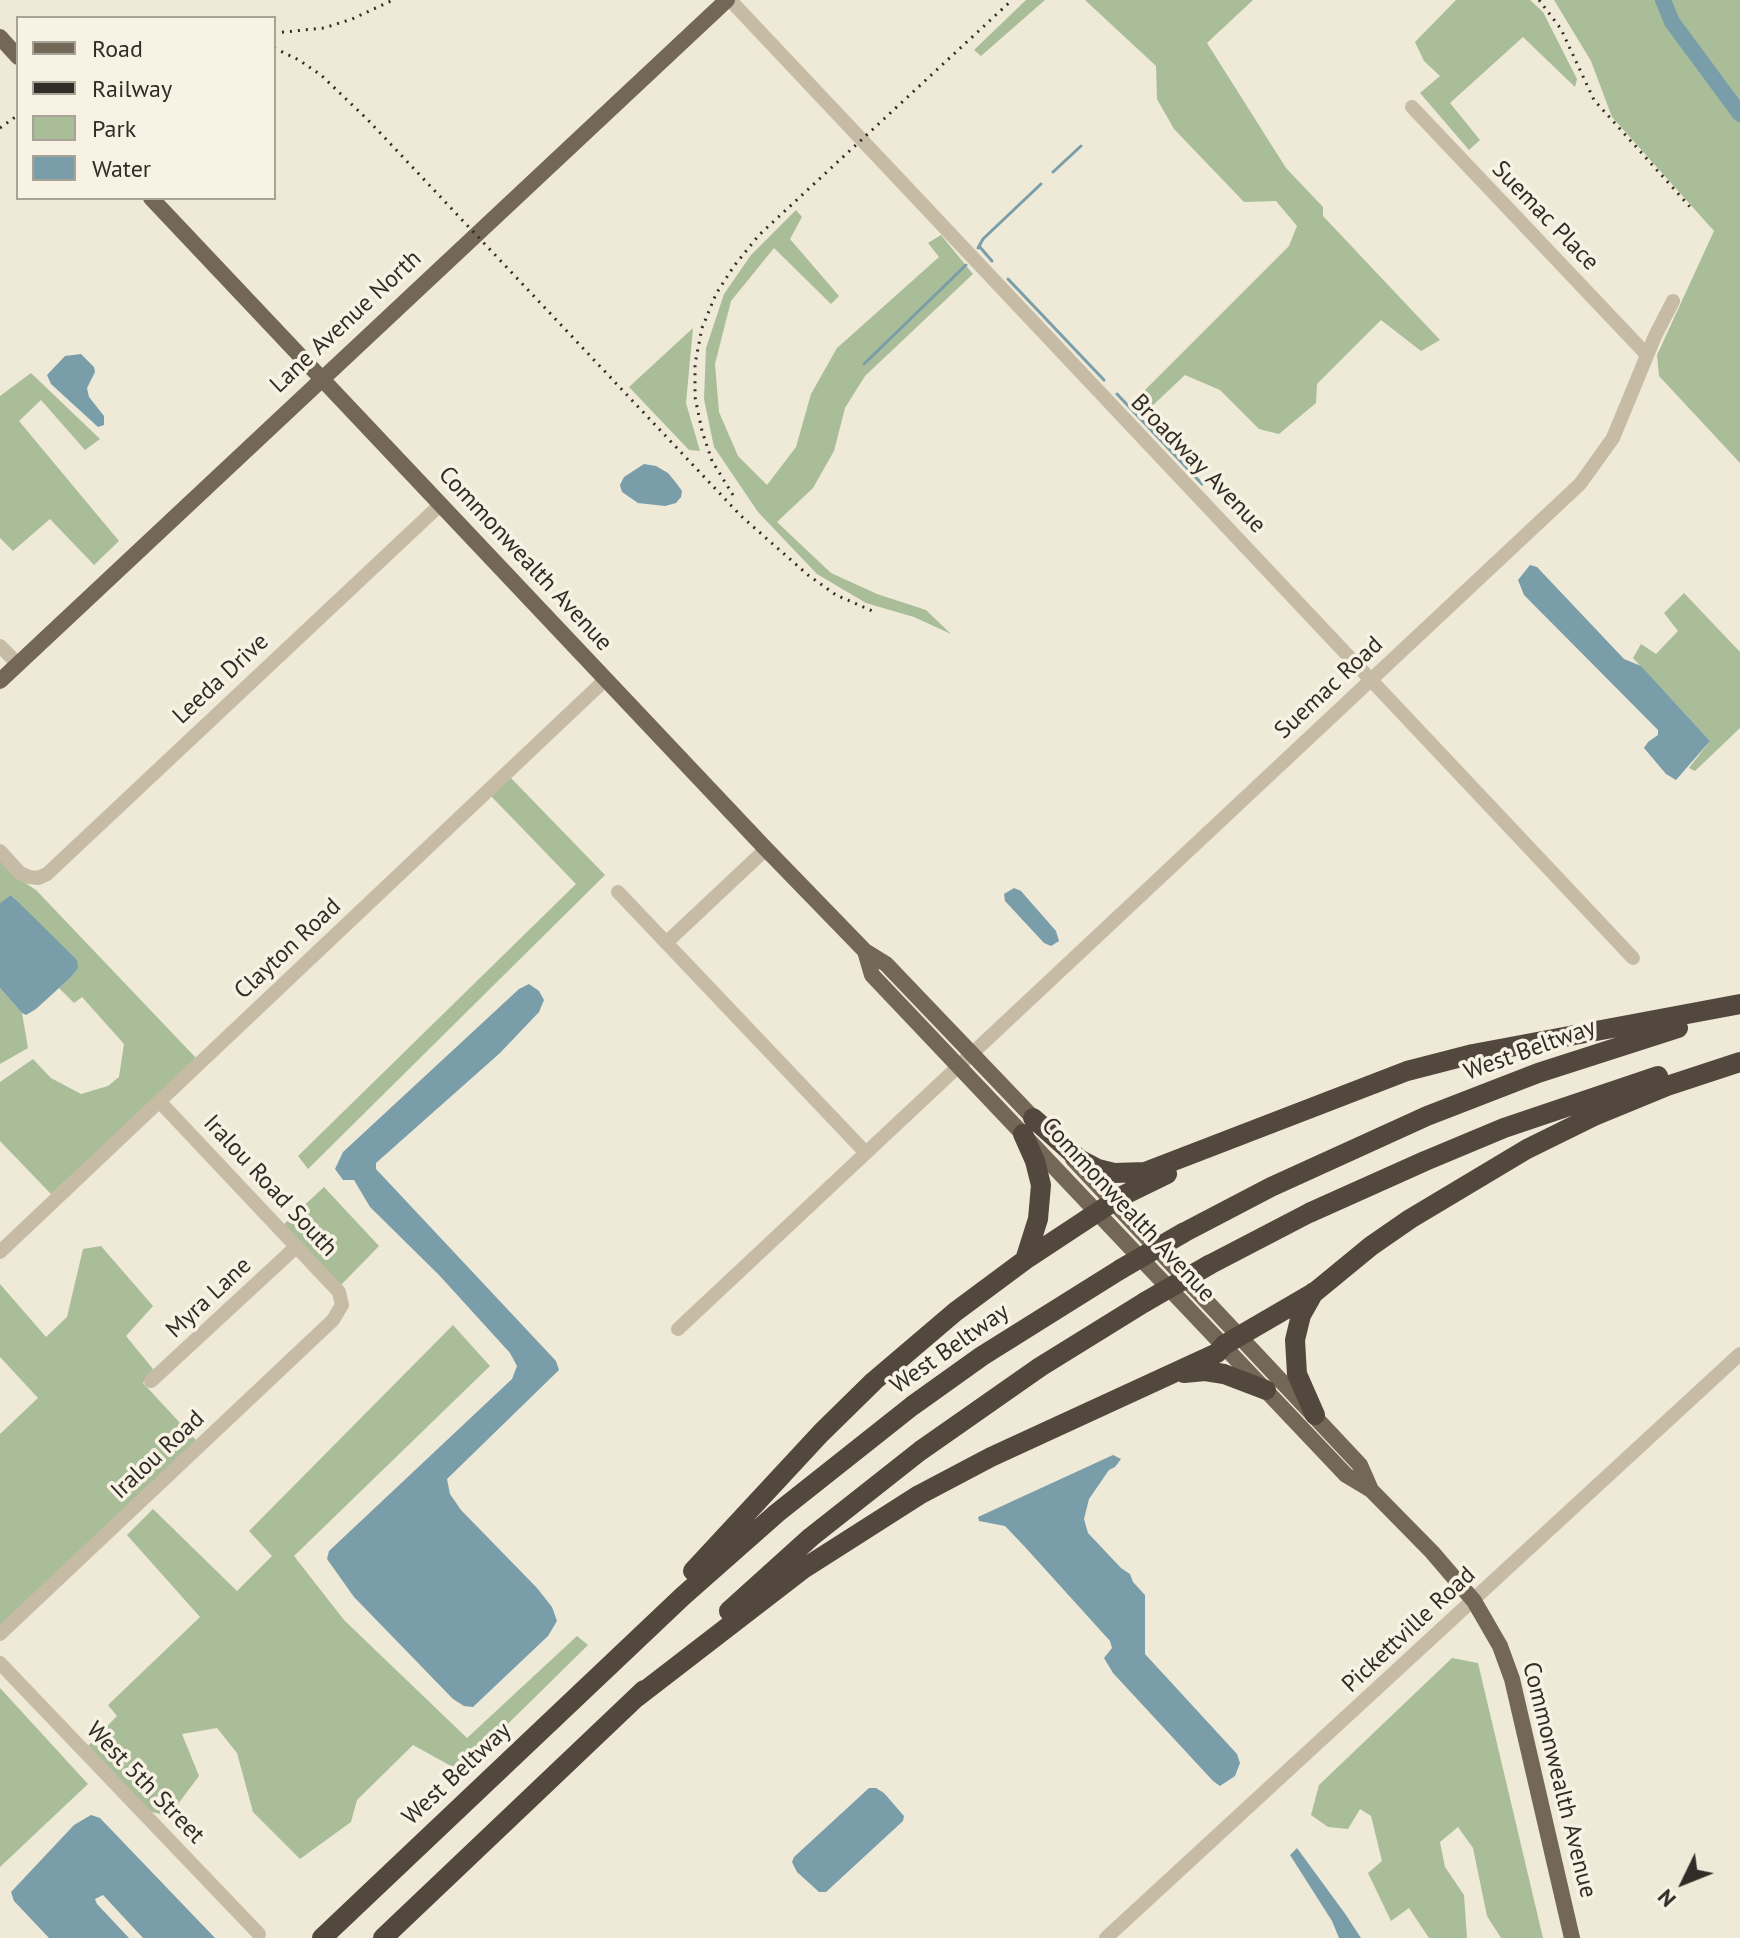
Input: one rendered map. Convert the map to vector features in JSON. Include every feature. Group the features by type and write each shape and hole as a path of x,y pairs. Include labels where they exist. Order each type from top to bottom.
{"highway":[{"path":"1028,1126 1098,1169 1114,1173 1145,1172 1407,1071 1473,1054 1740,1004"},
{"name":"West Beltway","path":"322,1938 683,1596 777,1513 863,1444 982,1356 1183,1233 1308,1169 1538,1073 1646,1037 1740,1011"},
{"path":"383,1938 777,1566 882,1480 1000,1394 1145,1302 1309,1213 1504,1128 1612,1091 1740,1053"},
{"path":"637,1697 803,1569 919,1495 991,1457 1217,1353 1315,1292 1410,1219 1527,1149 1638,1098 1740,1062"},
{"path":"585,1689 613,1652 847,1406 928,1334 1073,1226 1138,1188 1286,1118"},
{"path":"1025,1260 1038,1219 1041,1185 1028,1126"},
{"path":"1315,1292 1301,1315 1295,1340 1297,1374 1315,1415"},
{"path":"1172,1374 1205,1371 1239,1379 1266,1390"}],"main road":[{"name":"Lane Avenue North","path":"0,681 729,0"},
{"path":"0,37 16,55"},
{"name":"Commonwealth Avenue","path":"153,200 766,849 865,951 886,964 972,1054 1028,1126"},
{"name":"Commonwealth Avenue","path":"865,951 872,975 959,1066 1028,1126 1232,1341 1315,1415 1360,1465 1371,1490"},
{"name":"Commonwealth Avenue","path":"1232,1341 1266,1390 1346,1475 1371,1490 1432,1552 1474,1601 1500,1646 1512,1679 1572,1938"}],"street":[{"name":"Broadway Avenue","path":"729,0 1633,958"},
{"name":"Suemac Place","path":"1412,107 1647,355"},
{"name":"Suemac Road","path":"678,1329 1580,484 1613,438 1673,301"},
{"name":"Leeda Drive","path":"0,851 20,873 38,878 47,874 440,505"},
{"path":"0,646 18,664"},
{"name":"Clayton Road","path":"0,1252 606,679"},
{"path":"667,942 766,849"},
{"path":"618,892 866,1153"},
{"name":"Iralou Road South","path":"159,1101 339,1292 342,1305"},
{"name":"Myra Lane","path":"151,1381 296,1247"},
{"name":"Iralou Road","path":"0,1634 333,1320 342,1305"},
{"name":"Pickettville Road","path":"1106,1938 1740,1354"},
{"name":"West 5th Street","path":"0,1663 259,1934"}],"green space":[{"path":"1026,0 1045,0 981,56 974,50"},
{"path":"1085,0 1253,0 1207,43 1286,168 1323,207 1323,216 1440,340 1421,351 1381,320 1317,384 1316,403 1279,434 1259,429 1220,390 1185,375 1151,407 1139,396 1289,246 1297,226 1276,201 1244,202 1174,129 1157,99 1156,66"},
{"path":"1456,0 1530,0 1543,12 1577,79 1575,87 1523,37 1450,103 1480,140 1469,150 1420,93 1440,76 1424,61 1415,42"},
{"path":"1554,0 1740,0 1740,463 1659,376 1657,355 1714,231 1612,117 1591,61"},
{"path":"796,210 802,217 790,239 839,296 831,304 774,248 731,301 715,364 719,412 738,456 767,485 796,447 811,394 837,348 939,257 928,243 941,235 973,274 865,376 845,408 834,451 813,488 777,522 831,573 877,594 926,610 951,634 914,617 866,603 817,574 758,512 714,447 704,399 706,348 724,294 751,255"},
{"path":"693,328 686,403 700,451 689,450 629,387"},
{"path":"31,373 100,439 85,450 41,400 19,421 119,541 94,565 50,519 13,551 0,538 0,396"},
{"path":"1684,593 1740,652 1740,728 1695,771 1689,768 1710,741 1633,658 1641,644 1656,654 1678,631 1664,613"},
{"path":"510,777 605,875 308,1169 298,1156 576,884 490,795"},
{"path":"0,858 22,881 36,890 197,1059 51,1194 0,1141 0,1082 33,1059 51,1078 81,1094 108,1086 119,1077 124,1044 82,997 74,1003 59,988 70,978 12,895 0,903"},
{"path":"0,988 22,1013 28,1048 0,1064"},
{"path":"324,1187 379,1246 340,1286 282,1226"},
{"path":"101,1246 153,1306 126,1336 153,1369 143,1383 196,1440 0,1629 0,1434 38,1398 0,1357 0,1284 46,1337 67,1317 83,1249"},
{"path":"453,1325 490,1366 294,1556 344,1620 467,1738 577,1636 588,1645 460,1771 413,1745 357,1800 351,1822 300,1859 253,1812 237,1753 217,1728 182,1734 199,1776 169,1816 148,1811 86,1748 117,1716 108,1705 200,1617 127,1535 153,1509 237,1591 272,1556 249,1531"},
{"path":"1452,1658 1478,1663 1543,1938 1501,1938 1487,1916 1473,1848 1458,1827 1440,1842 1445,1867 1464,1895 1467,1938 1429,1938 1409,1908 1391,1921 1368,1873 1382,1861 1371,1816 1360,1809 1348,1829 1328,1827 1311,1815 1319,1785"},
{"path":"0,1688 88,1784 0,1867"}],"water":[{"path":"81,354 94,367 95,372 87,388 89,397 104,416 104,425 98,427 51,384 47,375 65,356"},
{"path":"644,464 668,473 682,491 676,503 665,506 638,503 622,492 620,485 624,477"},
{"path":"1530,565 1537,567 1624,659 1641,666 1710,741 1676,780 1666,774 1644,748 1658,735 1658,730 1524,595 1518,580"},
{"path":"1014,888 1021,891 1056,931 1059,941 1051,946 1044,943 1005,901 1004,894"},
{"path":"11,895 77,960 78,968 26,1015 0,988 0,903"},
{"path":"529,984 539,991 544,1000 539,1012 500,1053 376,1163 376,1169 556,1361 559,1370 447,1479 450,1494 461,1510 537,1588 552,1607 557,1621 548,1636 473,1707 464,1706 453,1699 354,1597 327,1559 329,1551 512,1379 517,1366 510,1353 439,1275 370,1207 354,1180 343,1180 335,1169 343,1152 519,989"},
{"path":"1113,1455 1121,1459 1109,1470 1089,1499 1084,1519 1088,1533 1130,1574 1145,1595 1145,1654 1237,1754 1240,1763 1235,1776 1220,1786 1113,1673 1104,1658 1112,1648 1110,1641 1025,1547 1005,1526 979,1521 978,1517"},
{"path":"869,1788 884,1793 904,1816 903,1821 826,1892 819,1892 797,1872 792,1862 794,1857"},
{"path":"91,1815 100,1818 215,1938 143,1938 103,1895 95,1899 97,1904 129,1938 49,1938 14,1901 11,1892 74,1825"},
{"path":"1297,1848 1361,1938 1339,1938 1332,1921 1290,1855"}],"waterway":[{"path":"1663,0 1672,22 1740,114"},
{"path":"1053,172 1081,146"},
{"path":"978,248 983,239 1041,184"},
{"path":"979,246 992,261"},
{"path":"864,364 966,265"},
{"path":"1008,279 1104,380"},
{"path":"1117,394 1202,484"}],"railway":[{"path":"276,33 324,28 393,0"},
{"path":"733,495 712,461 695,397 695,364 702,328 716,294 759,235 1012,0"},
{"path":"1539,0 1561,29 1594,100 1691,208"},
{"path":"276,49 321,75 368,120 741,516 808,575 836,595 877,613"},
{"path":"0,128 16,116"}]}
